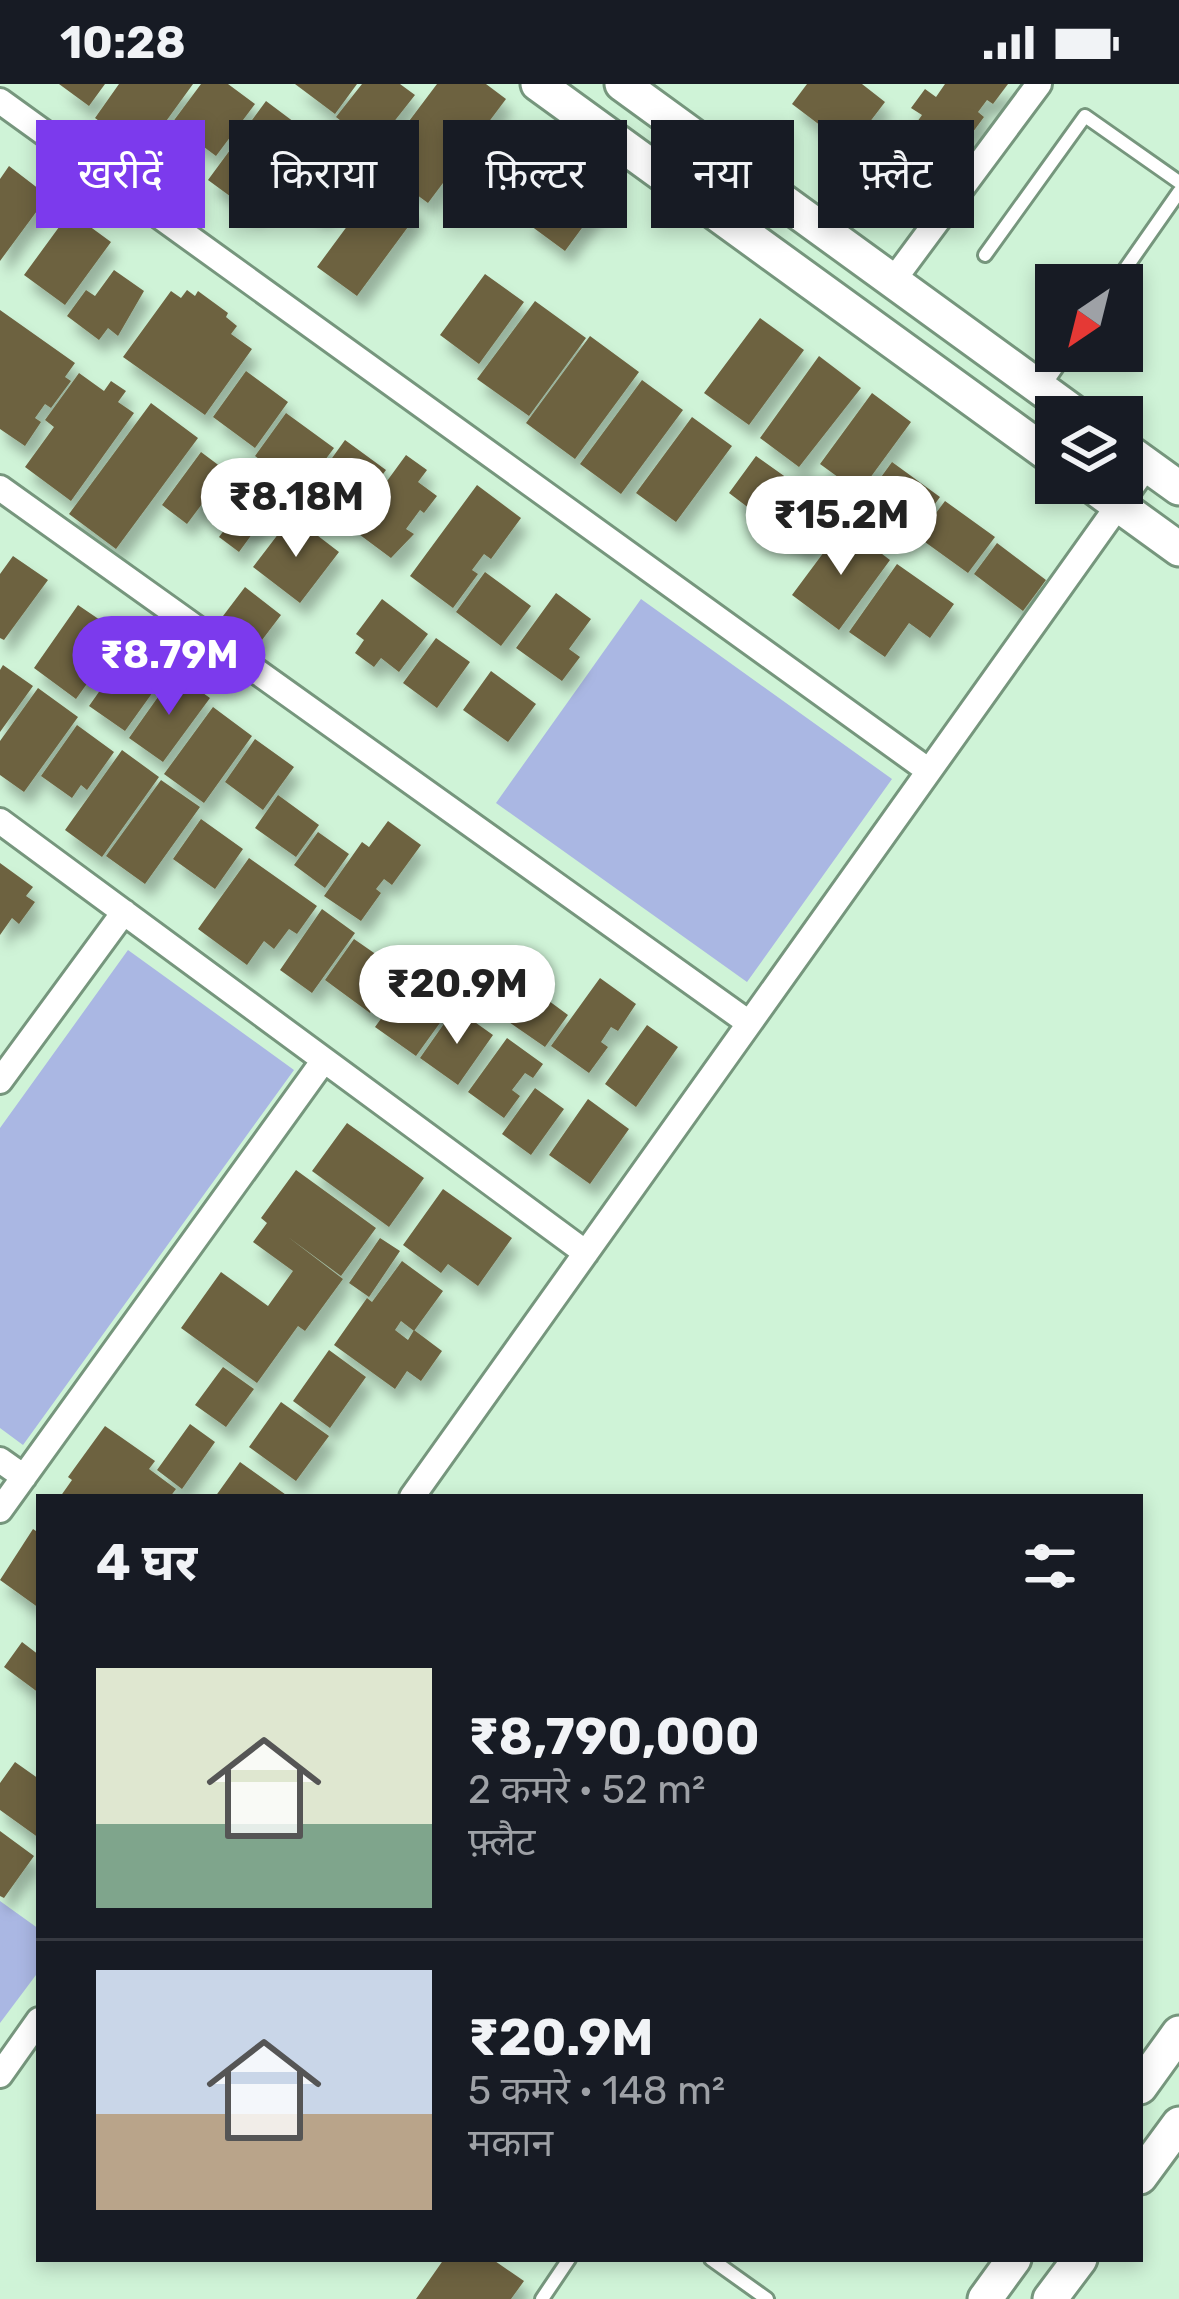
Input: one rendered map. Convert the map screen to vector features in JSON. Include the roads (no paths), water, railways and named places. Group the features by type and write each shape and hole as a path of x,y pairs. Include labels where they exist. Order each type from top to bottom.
{"street":[{"path":"538,84 1035,445"},
{"path":"622,84 1051,396"},
{"path":"892,282 1039,84"},
{"path":"0,101 929,771"},
{"path":"1143,462 1179,488"},
{"path":"0,488 749,1023"},
{"path":"414,1494 1118,505 1179,549"},
{"path":"0,821 586,1253"},
{"path":"0,1082 124,912"},
{"path":"0,1510 324,1060"},
{"path":"0,1460 24,1477"},
{"path":"0,2075 36,2024"},
{"path":"1143,2082 1179,2033"},
{"path":"1143,2173 1179,2124"},
{"path":"985,2299 1012,2262"},
{"path":"1050,2299 1078,2262"}],"lane":[{"path":"985,255 1085,116 1179,182"},
{"path":"1129,264 1179,192"},
{"path":"1041,389 1053,372"},
{"path":"542,2299 566,2262"},
{"path":"715,2262 767,2299"}]}
